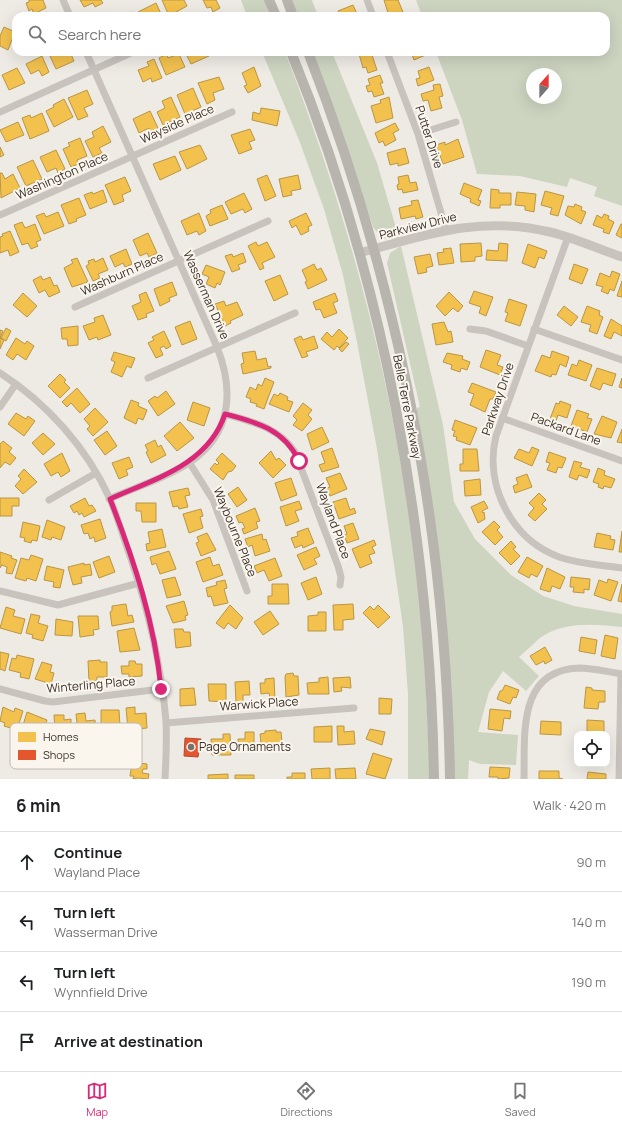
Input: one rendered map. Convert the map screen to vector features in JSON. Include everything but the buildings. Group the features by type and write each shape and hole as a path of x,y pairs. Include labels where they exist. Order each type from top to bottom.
{"main road":[{"path":"269,0 274,12"},
{"path":"287,0 292,12"},
{"name":"Belle Terre Parkway","path":"291,56 332,167 359,253 393,402 410,500 429,652 434,779"},
{"name":"Belle Terre Parkway","path":"309,56 342,144 375,248 404,366 428,502 444,647 450,779"}],"street":[{"path":"63,0 68,12"},
{"path":"367,0 372,12"},
{"name":"Wasserman Drive","path":"88,56 217,347 227,380 228,397 225,414 219,429 199,455 189,462 110,499"},
{"path":"0,112 124,56"},
{"name":"Putter Drive","path":"389,56 418,134 446,230"},
{"name":"Wayside Place","path":"132,156 232,112"},
{"path":"418,134 456,122"},
{"name":"Washington Place","path":"0,215 132,156"},
{"name":"Washburn Place","path":"75,307 268,220"},
{"name":"Parkview Drive","path":"359,253 446,230 500,225 534,229 568,237 622,258"},
{"name":"Parkway Drive","path":"568,237 502,418 493,451 495,481 505,508 517,527 539,546 558,556 577,562 622,568"},
{"path":"148,378 295,313"},
{"path":"470,329 489,332 528,346"},
{"path":"534,329 622,360"},
{"path":"0,373 43,406 65,429 96,473 110,499 150,617 157,649 166,723 165,779"},
{"path":"0,407 16,384"},
{"name":"Wayland Place","path":"225,414 256,422 272,429 285,440 295,452 338,566 341,578 340,585"},
{"name":"Packard Lane","path":"502,418 622,461"},
{"name":"Waybourne Place","path":"189,462 212,500 246,591"},
{"path":"49,500 96,473"},
{"path":"0,591 58,605 139,583"},
{"path":"524,779 526,714 532,697 543,682 558,672 578,668 621,674 619,779"},
{"name":"Winterling Place","path":"0,689 53,702 161,689"},
{"name":"Warwick Place","path":"166,723 354,708"}],"green space":[{"path":"241,0 264,0 268,12 246,12"},
{"path":"291,0 312,0 316,12 296,12"},
{"path":"416,0 622,0 622,206 594,196 597,187 570,178 567,187 520,176 477,174 462,120 438,56 610,56 610,12 420,12"},
{"path":"264,56 287,56 329,174 365,298 380,360 405,487 414,551 425,665 430,779 408,779 408,694 403,626 377,449 343,275 324,209 299,140"},
{"path":"313,56 334,56 377,163 399,238 387,239 381,237 373,227 351,160"},
{"path":"401,246 443,425 454,502 475,539 511,575 543,596 574,606 622,614 622,627 601,625 569,626 540,638 519,657 539,676 526,691 503,671 489,692 478,732 518,735 516,765 480,764 469,760 468,779 453,779 445,611 433,508 417,413 417,408 420,407 387,263 390,253"}],"place":[{"name":"Page Ornaments","path":"191,747"}],"route":[{"path":"161,689 158,656 150,617 110,499 181,467 195,458 214,438 225,414 256,422 272,429 289,444 299,461"}]}
